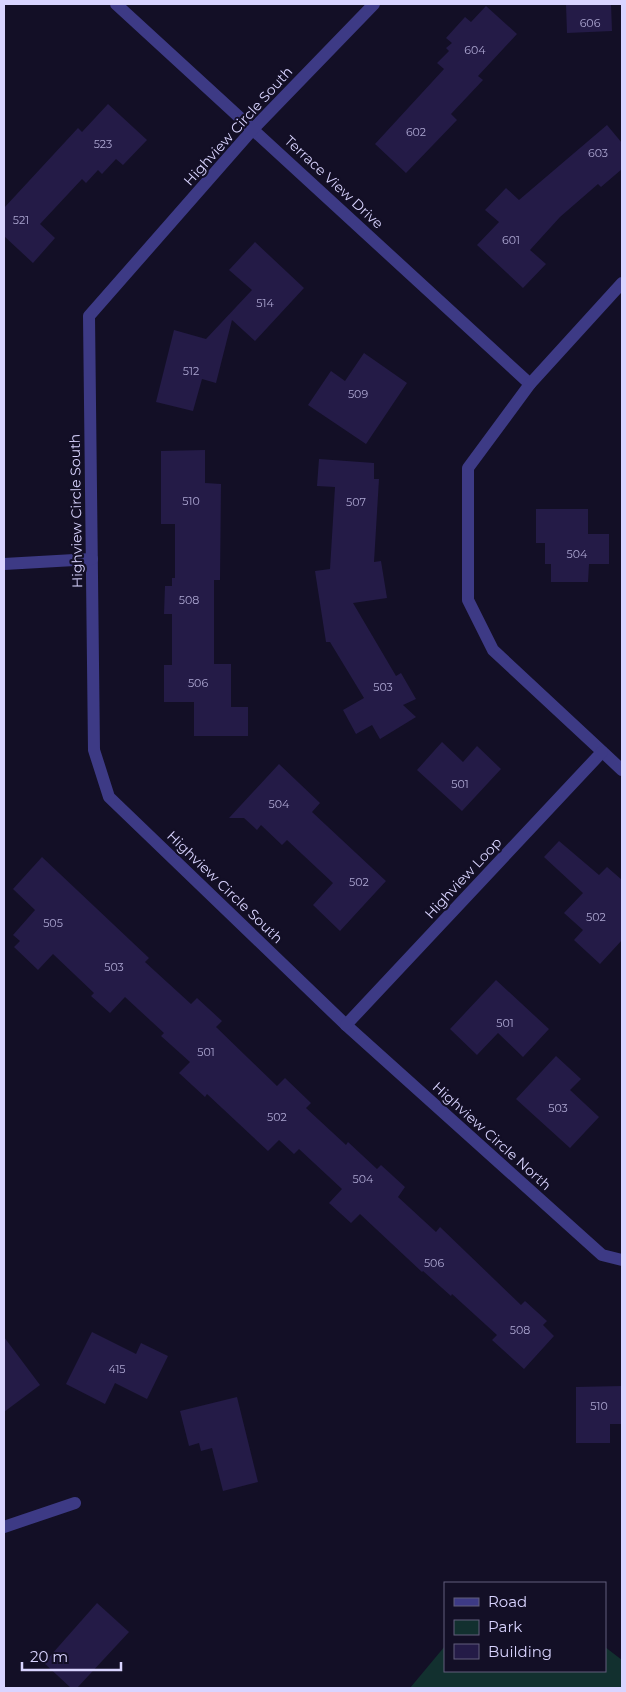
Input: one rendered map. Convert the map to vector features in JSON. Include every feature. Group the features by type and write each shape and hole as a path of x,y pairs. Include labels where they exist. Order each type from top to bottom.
{"street":[{"name":"Terrace View Drive","path":"116,4 254,128 530,384"},
{"name":"Highview Circle South","path":"346,1025 109,797 94,750 88,316 254,128 374,4"},
{"path":"622,283 530,384 468,468 468,600 493,650 622,770"},
{"path":"4,564 92,559"},
{"name":"Highview Loop","path":"346,1025 602,752"},
{"name":"Highview Circle North","path":"346,1025 602,1255 622,1260"},
{"path":"4,1527 75,1503"}],"green space":[{"path":"444,1647 444,1672 606,1672 606,1648 622,1660 622,1688 410,1688"}],"building":[{"path":"566,4 611,4 612,31 567,33"},
{"path":"486,6 517,34 478,76 483,80 451,114 457,120 406,173 375,144 444,69 437,63 449,51 446,48 452,43 446,38 465,17 471,22"},
{"path":"108,104 147,140 123,165 116,159 102,174 98,170 86,183 82,179 40,224 55,238 33,263 4,236 4,208 78,128 82,132"},
{"path":"607,125 622,143 622,169 601,187 598,184 560,217 530,250 546,264 523,288 477,245 499,222 485,210 506,188 519,200"},
{"path":"255,242 304,288 255,341 232,320 216,383 202,379 193,411 156,402 174,330 206,339 252,290 229,270"},
{"path":"364,353 407,383 366,444 308,405 331,371 345,381"},
{"path":"205,450 205,483 221,484 220,580 214,580 214,664 231,664 231,707 248,707 248,736 194,736 194,702 164,702 164,665 172,665 172,614 164,614 165,586 172,586 172,578 175,578 175,524 161,524 161,451"},
{"path":"319,459 374,463 374,479 379,479 374,562 381,561 387,598 353,603 396,676 401,673 416,699 403,705 416,717 380,739 372,725 356,734 343,710 364,698 330,642 326,642 315,571 330,569 335,487 317,486"},
{"path":"536,509 588,509 588,534 609,534 609,564 589,564 588,582 551,582 551,564 545,564 545,543 536,543"},
{"path":"442,742 463,762 477,746 501,769 462,811 417,770"},
{"path":"279,764 320,803 312,812 386,881 340,931 313,905 333,883 287,840 282,845 261,825 257,830 244,818 229,818"},
{"path":"559,841 599,875 607,867 622,880 622,940 600,964 574,940 583,930 564,913 583,893 544,857"},
{"path":"42,857 149,958 145,962 191,1004 197,998 222,1021 216,1027 277,1086 285,1078 311,1103 306,1108 346,1145 348,1142 377,1169 381,1165 405,1187 398,1197 436,1232 440,1227 521,1305 525,1301 547,1321 543,1325 554,1336 524,1369 492,1340 497,1335 452,1294 451,1296 422,1272 360,1214 351,1223 329,1203 342,1189 299,1149 294,1154 279,1140 268,1151 207,1094 205,1097 179,1073 190,1062 161,1036 164,1033 125,997 110,1013 91,996 94,993 53,954 38,970 14,947 20,941 13,935 35,910 13,889"},
{"path":"496,980 549,1029 523,1057 498,1033 477,1055 450,1029"},
{"path":"556,1056 581,1079 570,1090 599,1117 570,1148 516,1099"},
{"path":"92,1332 136,1354 141,1343 168,1356 147,1399 115,1383 105,1404 66,1384"},
{"path":"4,1337 40,1385 4,1412"},
{"path":"622,1386 622,1424 610,1424 610,1443 576,1443 576,1387"},
{"path":"237,1397 258,1482 223,1491 212,1448 201,1451 199,1443 189,1446 180,1411"},
{"path":"97,1603 129,1632 77,1688 71,1688 44,1663"}]}
